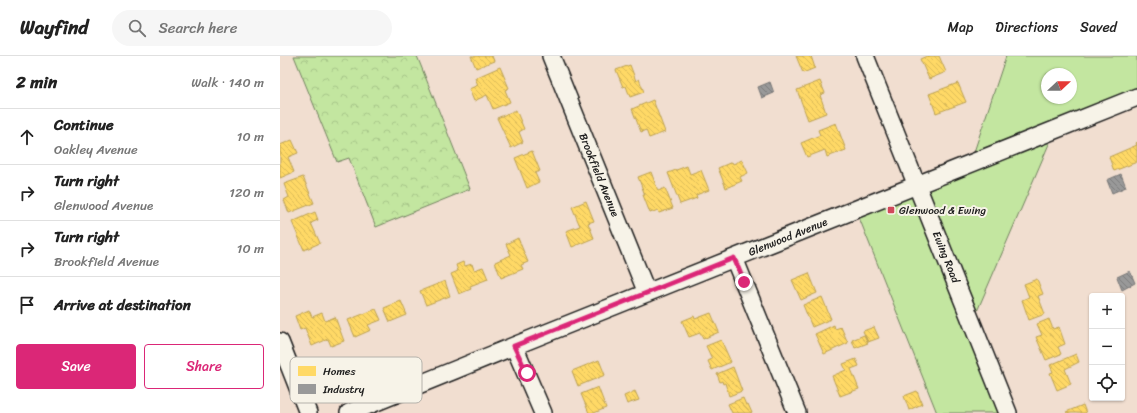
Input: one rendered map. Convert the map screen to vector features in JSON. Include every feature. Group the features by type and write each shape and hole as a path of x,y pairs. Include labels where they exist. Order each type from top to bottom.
{"street":[{"name":"Brookfield Avenue","path":"551,56 647,293"},
{"name":"Ewing Road","path":"865,56 1008,413"},
{"name":"Glenwood Avenue","path":"422,383 1137,97"},
{"path":"734,258 797,413"},
{"path":"280,342 290,367"},
{"path":"514,346 543,413"},
{"path":"304,403 308,413"},
{"name":"Glenwood Avenue","path":"349,413 374,403"}],"green space":[{"path":"294,56 417,56 470,189 376,227 349,158 337,162"},
{"path":"1006,56 1137,56 1137,97 1055,130 972,323 1008,413 937,413 856,210 970,164"}],"building: Homes":[{"path":"471,56 492,56 494,61 476,68"},
{"path":"796,56 811,56 815,68 803,73"},
{"path":"927,56 939,56 946,72 929,79 920,59"},
{"path":"630,65 636,81 639,79 644,92 630,97 626,86 623,87 616,70"},
{"path":"500,67 509,88 505,90 510,102 493,109 487,95 474,101 469,89 478,85 475,78"},
{"path":"820,81 825,93 820,95 826,113 808,120 797,90"},
{"path":"958,83 966,102 936,113 929,94"},
{"path":"653,100 665,132 649,138 646,130 641,132 632,109"},
{"path":"516,110 524,129 519,132 523,142 511,148 497,118"},
{"path":"836,123 846,150 827,157 825,150 807,157 801,143 820,135 818,130"},
{"path":"292,140 298,153 288,157 294,172 280,178 280,145"},
{"path":"1137,145 1137,162 1114,171 1109,157"},
{"path":"532,151 540,171 535,173 539,182 527,188 515,158"},
{"path":"742,160 748,173 740,177 742,181 726,188 718,168 732,162 733,164"},
{"path":"687,166 690,174 701,170 709,190 696,195 697,198 680,204 668,173"},
{"path":"651,172 658,191 665,188 673,208 659,213 658,210 650,213 638,177"},
{"path":"303,177 314,203 289,213 284,200 289,197 284,184"},
{"path":"586,201 594,221 588,223 594,238 572,247 566,231 580,226 572,207"},
{"path":"315,212 318,220 311,223 320,243 304,250 292,222"},
{"path":"518,238 528,262 521,265 523,269 501,278 495,262 511,255 506,244"},
{"path":"463,262 465,266 472,264 474,270 483,267 488,279 470,286 471,289 459,294 451,274 458,271 456,265"},
{"path":"809,273 817,293 801,300 792,280"},
{"path":"1037,279 1043,294 1038,296 1045,314 1029,320 1022,300 1029,297 1024,284"},
{"path":"445,281 450,296 426,305 420,291"},
{"path":"822,297 831,319 812,327 803,305"},
{"path":"401,301 407,315 390,322 384,308"},
{"path":"376,309 381,320 368,325 371,330 355,337 348,320"},
{"path":"309,310 312,317 322,313 325,321 335,317 344,341 331,346 328,339 312,346 305,328 300,330 295,316"},
{"path":"711,313 719,332 703,339 700,333 689,337 682,321 694,316 695,319"},
{"path":"1049,319 1053,329 1059,327 1065,344 1058,347 1061,354 1046,360 1036,337 1042,335 1037,324"},
{"path":"834,325 835,329 841,327 848,343 824,354 815,334"},
{"path":"874,327 879,338 868,342 863,331"},
{"path":"864,335 868,343 855,348 852,340"},
{"path":"721,340 731,362 712,370 708,361 712,359 706,346"},
{"path":"1076,354 1079,362 1065,369 1071,384 1057,390 1050,373 1053,372 1050,365"},
{"path":"856,359 859,366 851,369 859,389 840,396 832,376 846,370 843,364"},
{"path":"599,360 605,375 578,386 572,371"},
{"path":"733,367 742,391 729,396 725,383 723,384 722,381 720,382 717,374"},
{"path":"598,387 606,408 594,413 589,413 581,394"},
{"path":"635,391 639,400 627,404 624,396"},
{"path":"917,391 922,404 909,410 904,396"},
{"path":"743,398 746,405 748,404 752,413 732,413 728,404"},
{"path":"1083,405 1086,413 1066,412"}],"building: Industry":[{"path":"770,82 774,93 762,98 758,87"},
{"path":"1121,174 1126,187 1112,193 1107,180"},
{"path":"1130,271 1135,283 1122,290 1117,277"}],"place":[{"name":"Glenwood & Ewing","path":"891,210"}],"route":[{"path":"527,373 514,346 734,258 744,282"}]}
